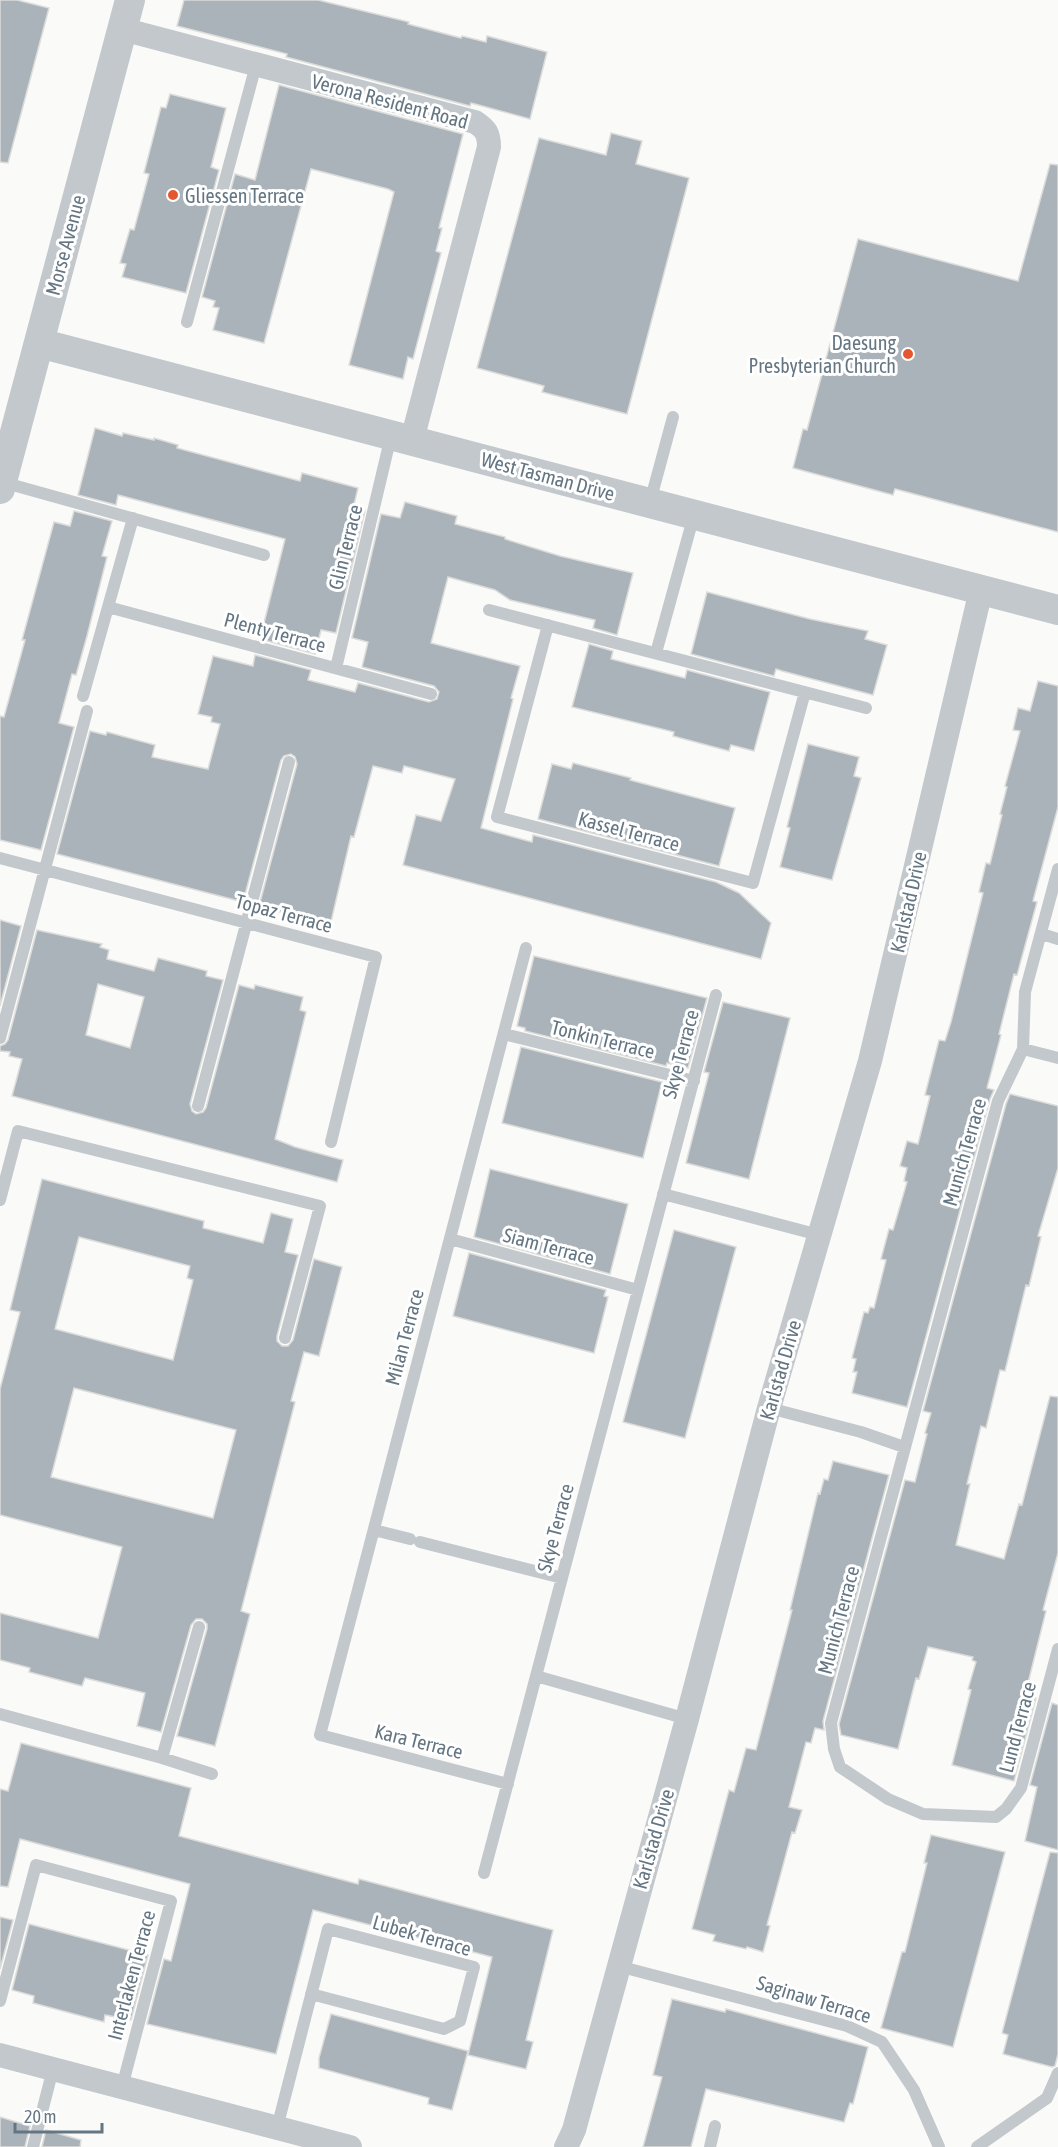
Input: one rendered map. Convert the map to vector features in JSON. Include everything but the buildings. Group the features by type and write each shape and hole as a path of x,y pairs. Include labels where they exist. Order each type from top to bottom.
{"street":[{"name":"Morse Avenue","path":"1,486 130,0"},
{"name":"Verona Resident Road","path":"122,29 475,122 484,128 489,136 489,147 402,438"},
{"name":"West Tasman Drive","path":"39,343 1058,610"},
{"name":"Karlstad Drive","path":"566,2147 574,2130 687,1719 769,1408 870,1061 981,590"},
{"path":"0,2055 350,2147"}],"lane":[{"path":"187,322 256,65"},
{"path":"650,503 674,417"},
{"name":"Glin Terrace","path":"336,668 402,438"},
{"path":"1,486 133,518 264,555"},
{"path":"657,653 694,515"},
{"path":"83,696 133,518"},
{"name":"Plenty Terrace","path":"108,607 431,694"},
{"path":"489,610 866,708"},
{"name":"Kassel Terrace","path":"548,625 497,817 753,884 805,692"},
{"path":"0,1038 87,711"},
{"path":"198,1106 289,762"},
{"name":"Topaz Terrace","path":"0,858 376,957 331,1142"},
{"name":"Munich Terrace","path":"840,1767 834,1749 831,1723 998,1101 1023,1049 1025,992 1058,869"},
{"path":"1042,934 1058,939"},
{"name":"Milan Terrace","path":"320,1735 526,948"},
{"name":"Skye Terrace","path":"484,1873 716,995"},
{"name":"Tonkin Terrace","path":"504,1034 694,1081"},
{"path":"1023,1049 1058,1058"},
{"path":"0,1200 18,1131 320,1206 285,1338"},
{"path":"663,1194 819,1235"},
{"name":"Siam Terrace","path":"450,1239 638,1290"},
{"path":"769,1408 861,1431 904,1448"},
{"path":"374,1530 562,1578"},
{"path":"162,1758 199,1627"},
{"name":"Lund Terrace","path":"840,1767 888,1799 923,1814 996,1816 1006,1809 1021,1788 1058,1649"},
{"path":"536,1676 687,1719"},
{"path":"0,1714 212,1774"},
{"name":"Kara Terrace","path":"320,1735 508,1784"},
{"name":"Interlaken Terrace","path":"0,2001 36,1865 171,1901 122,2087"},
{"name":"Lubek Terrace","path":"277,2128 311,1994 328,1929 474,1968 460,2021 444,2029 311,1994"},
{"name":"Saginaw Terrace","path":"618,1966 847,2026 882,2042 914,2090 939,2147"},
{"path":"33,2147 52,2069"},
{"path":"977,2147 1053,2099 1058,2073"},
{"path":"710,2147 715,2126"}],"place":[{"name":"Gliessen Terrace","path":"173,195"},
{"name":"Daesung Presbyterian Church","path":"908,354"}]}
